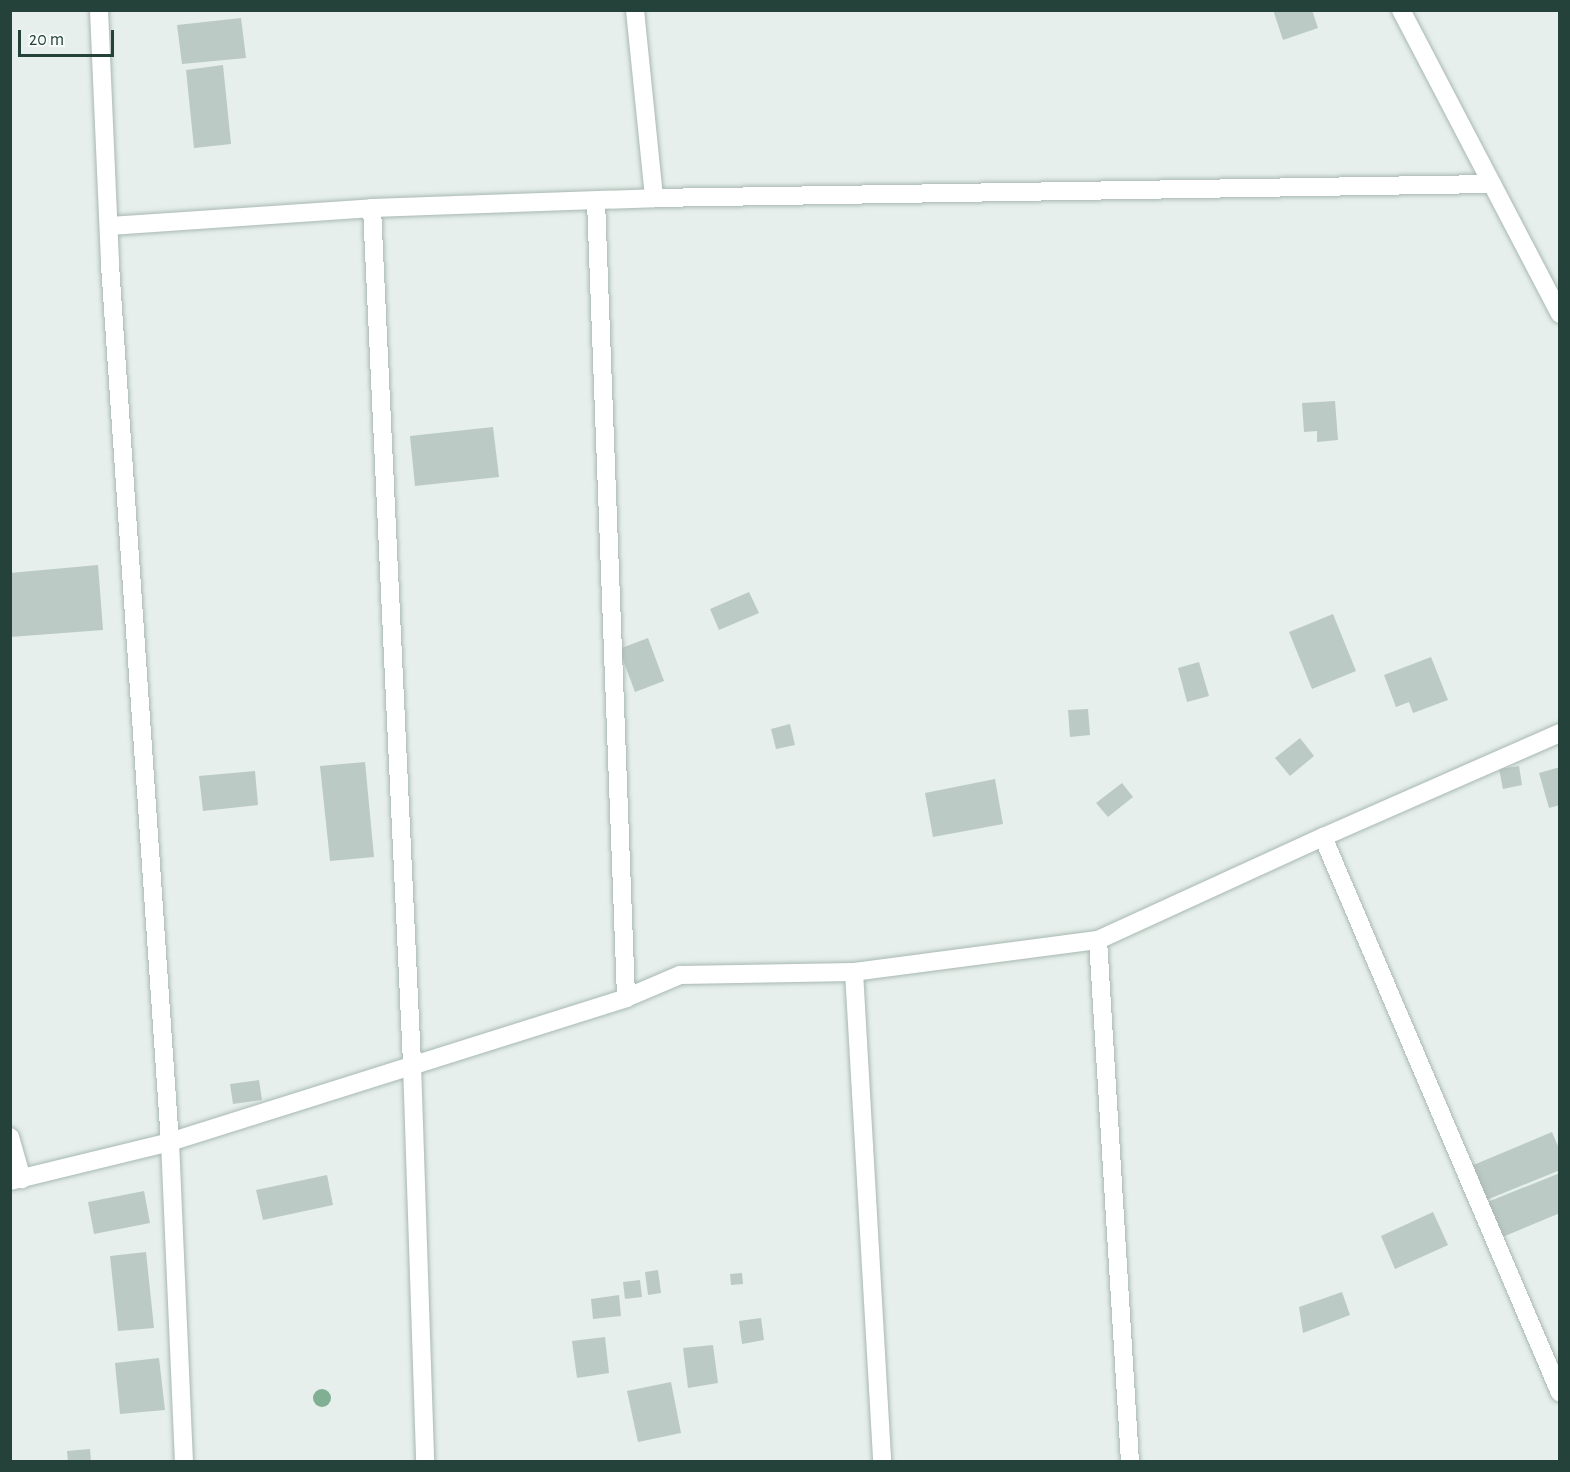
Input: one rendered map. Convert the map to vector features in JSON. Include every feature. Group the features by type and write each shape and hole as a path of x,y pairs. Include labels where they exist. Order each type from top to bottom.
{"street":[{"path":"99,10 110,226 170,1142 184,1461"},
{"path":"634,10 654,198"},
{"path":"1401,10 1560,314"},
{"path":"110,226 372,208 654,198 1492,184"},
{"path":"596,201 626,998"},
{"path":"372,208 412,1064 425,1461"},
{"path":"10,1137 16,1180 170,1142 626,998 680,975 854,972 1098,940 1323,837 1560,733"},
{"path":"1323,837 1560,1393"},
{"path":"1098,940 1130,1461"},
{"path":"854,972 882,1461"}],"building":[{"path":"1273,10 1312,10 1318,28 1283,40"},
{"path":"241,18 246,58 182,64 177,25"},
{"path":"223,65 231,144 194,148 186,70"},
{"path":"1335,401 1338,440 1317,442 1317,431 1304,432 1302,403"},
{"path":"493,427 499,477 415,486 410,436"},
{"path":"98,565 103,630 10,637 10,573"},
{"path":"749,592 759,613 719,630 710,609"},
{"path":"1333,614 1356,671 1312,689 1289,632"},
{"path":"648,638 664,681 635,692 619,649"},
{"path":"1431,657 1448,700 1413,713 1409,702 1396,707 1384,675"},
{"path":"1199,662 1209,696 1187,702 1178,668"},
{"path":"1088,709 1090,735 1070,737 1068,710"},
{"path":"790,724 795,745 776,749 771,729"},
{"path":"1300,738 1314,756 1290,776 1275,758"},
{"path":"365,762 374,857 330,861 320,766"},
{"path":"1519,766 1522,785 1503,789 1499,769"},
{"path":"1560,767 1560,805 1549,808 1539,773"},
{"path":"255,771 258,805 203,811 199,776"},
{"path":"995,779 1003,824 933,837 925,793"},
{"path":"1122,783 1133,797 1108,817 1096,803"},
{"path":"259,1080 262,1100 233,1104 230,1084"},
{"path":"1552,1132 1560,1151 1560,1170 1484,1201 1471,1166"},
{"path":"1560,1173 1560,1213 1500,1238 1485,1203"},
{"path":"327,1175 333,1205 263,1220 256,1190"},
{"path":"144,1191 150,1223 94,1234 88,1202"},
{"path":"1433,1212 1448,1245 1395,1269 1381,1236"},
{"path":"146,1252 154,1328 118,1331 110,1256"},
{"path":"658,1270 661,1293 648,1295 645,1272"},
{"path":"742,1273 743,1284 731,1285 730,1274"},
{"path":"640,1280 642,1297 625,1299 623,1282"},
{"path":"1342,1292 1350,1315 1303,1333 1299,1307"},
{"path":"619,1295 621,1316 593,1319 591,1299"},
{"path":"761,1318 764,1340 742,1344 739,1321"},
{"path":"605,1337 609,1373 577,1378 572,1341"},
{"path":"713,1345 718,1383 688,1388 683,1348"},
{"path":"159,1358 165,1410 120,1414 115,1363"},
{"path":"671,1382 681,1433 638,1442 627,1391"},
{"path":"90,1449 91,1462 68,1462 67,1451"}]}
